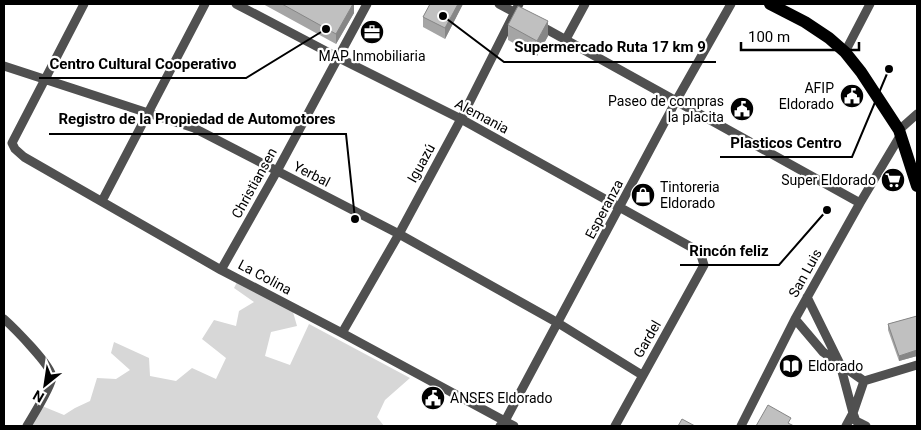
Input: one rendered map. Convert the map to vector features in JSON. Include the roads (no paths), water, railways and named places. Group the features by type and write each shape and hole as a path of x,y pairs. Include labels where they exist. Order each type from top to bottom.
{"main road":[{"path":"770,4 805,22 829,38 845,52 861,72 899,133 917,186"}],"street":[{"path":"45,79 84,4"},
{"path":"102,200 205,4"},
{"name":"Alemania","path":"236,4 461,119 700,252 704,265"},
{"name":"Christiansen","path":"221,270 367,4"},
{"path":"499,4 517,8 566,39 860,202"},
{"path":"566,39 585,4"},
{"name":"Esperanza","path":"502,424 676,101 731,4"},
{"path":"845,52 870,4"},
{"name":"Iguazú","path":"342,333 399,234 461,119 517,8"},
{"name":"Yerbal","path":"4,66 194,128 399,234 558,323 642,375"},
{"name":"La Colina","path":"45,79 12,142 15,149 24,156 221,270 342,333 502,424 514,426"},
{"name":"San Luis","path":"741,426 795,319 860,202 899,133 917,114"},
{"name":"Gardel","path":"615,426 704,265"},
{"path":"807,297 840,364 856,421 866,426"},
{"path":"795,319 823,352 864,381"},
{"path":"4,320 14,328 49,368 52,377 27,426"},
{"path":"864,381 917,365"},
{"path":"846,426 853,413 864,381"}],"place":[{"name":"Supermercado Ruta 17 km 9","path":"443,16"},
{"name":"Centro Cultural Cooperativo","path":"326,29"},
{"name":"MAP Inmobiliaria","path":"372,32"},
{"name":"Plasticos Centro","path":"889,69"},
{"name":"AFIP Eldorado","path":"852,96"},
{"name":"Paseo de compras la placita","path":"742,109"},
{"name":"Super Eldorado","path":"893,180"},
{"name":"Tintoreria Eldorado","path":"643,195"},
{"name":"Rincón feliz","path":"827,210"},
{"name":"Registro de la Propiedad de Automotores","path":"355,219"},
{"name":"Eldorado","path":"791,366"},
{"name":"ANSES Eldorado","path":"433,398"}]}
